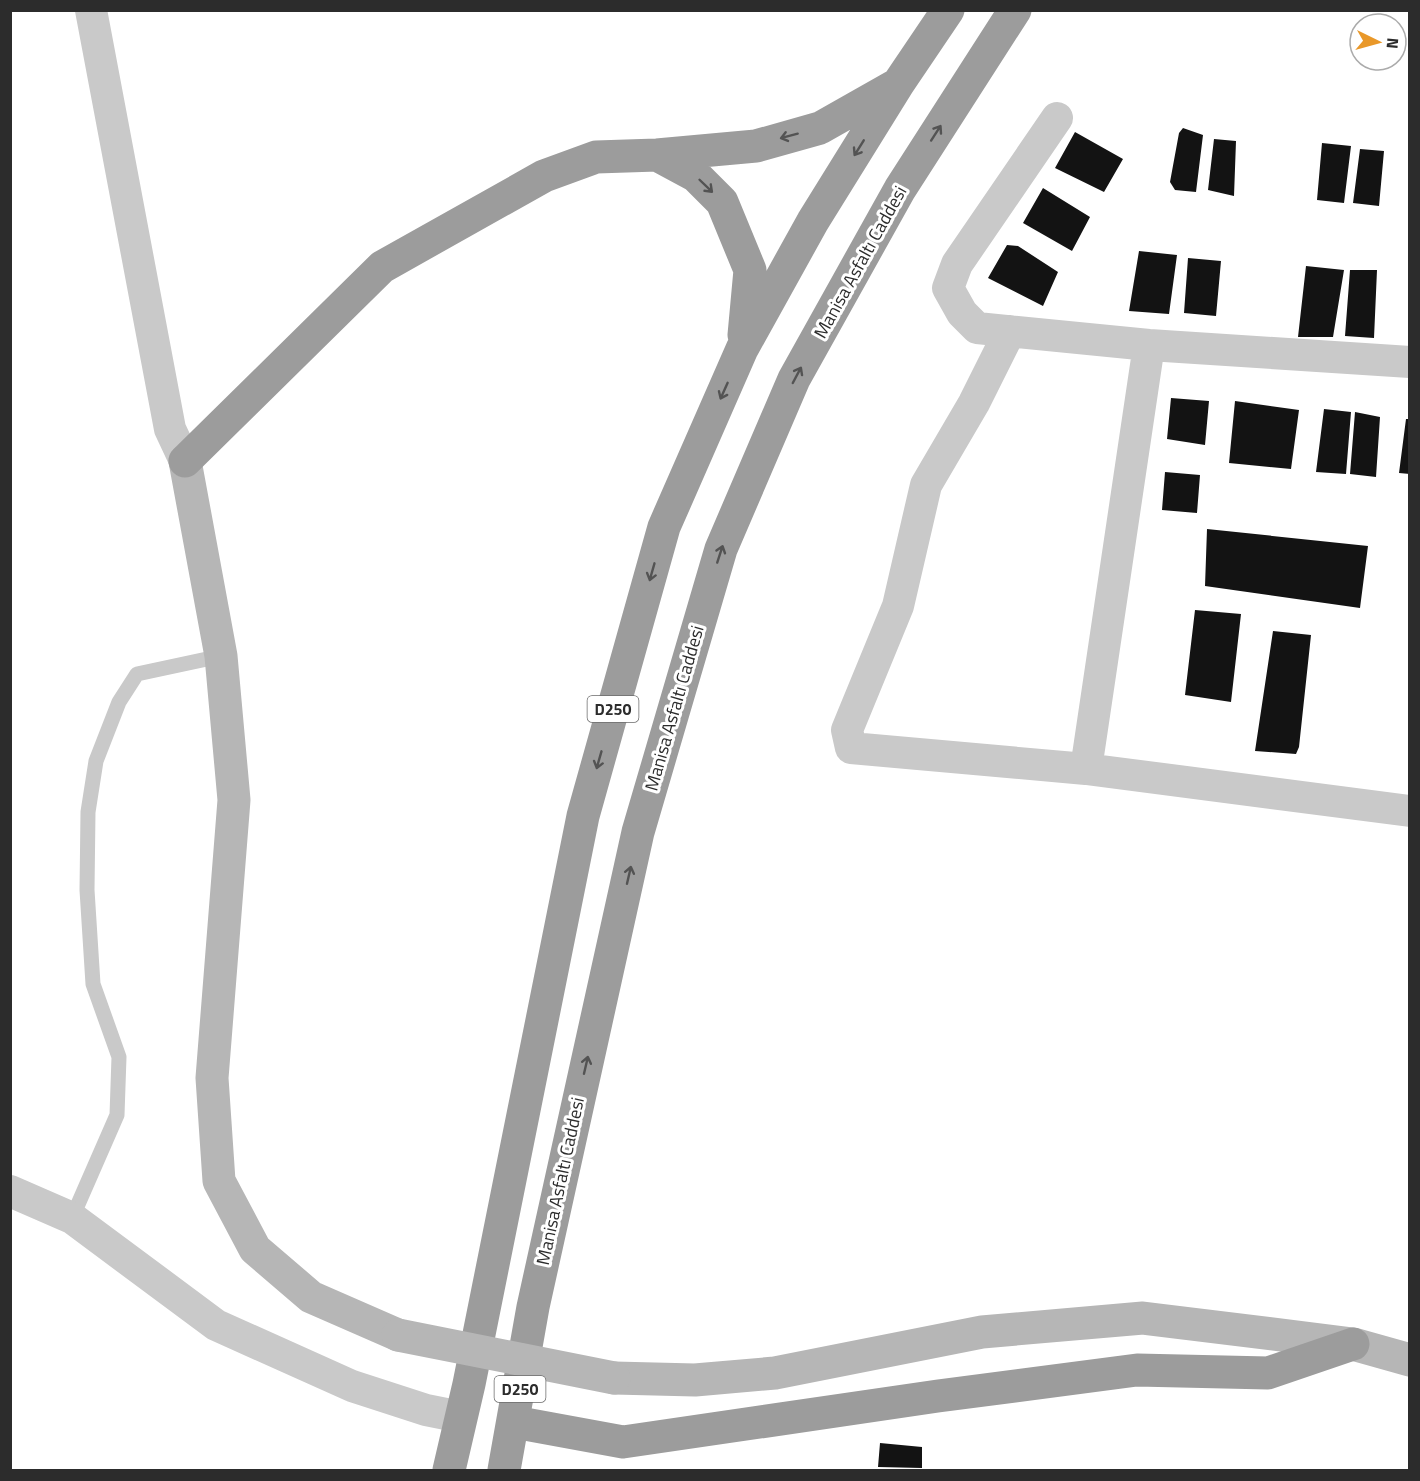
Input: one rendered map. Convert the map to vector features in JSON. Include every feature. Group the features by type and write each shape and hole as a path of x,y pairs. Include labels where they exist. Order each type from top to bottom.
{"highway":[{"name":"D250","path":"448,1470 461,1417 583,816 664,526 742,349 813,222 898,84 948,10"},
{"name":"Manisa Asfaltı Caddesi","path":"504,1470 533,1307 638,832 721,549 794,379 900,189 1015,10"},
{"path":"185,460 382,267 544,176 596,157 657,155 756,146 820,128 898,84"},
{"path":"657,155 696,177 722,202 750,270 742,349"},
{"path":"514,1422 623,1442 938,1396 1137,1370 1268,1373 1353,1344"}],"main road":[{"path":"185,460 221,656 234,800 212,1078 219,1181 255,1249 311,1297 398,1335 614,1378 695,1380 775,1373 982,1332 1143,1318 1353,1344 1410,1360"}],"street":[{"path":"91,10 170,429 185,460"},
{"path":"1057,118 957,264 948,288 962,313 977,328 1149,345 1410,362"},
{"path":"1010,331 974,403 926,486 898,606 847,730 851,748 1086,769 1410,811"},
{"path":"1086,769 1149,345"},
{"path":"10,1191 72,1218 216,1325 352,1386 426,1410 461,1417"}],"lane":[{"path":"72,1218 117,1115 118,1057 93,984 87,890 88,812 96,761 119,702 137,674 221,656"}],"building":[{"path":"1183,128 1203,135 1196,192 1175,190 1170,182 1179,133"},
{"path":"1075,132 1123,159 1104,192 1055,168"},
{"path":"1214,139 1236,141 1234,196 1208,190"},
{"path":"1322,143 1351,146 1344,203 1317,200"},
{"path":"1360,149 1384,151 1379,206 1353,203"},
{"path":"1043,188 1090,217 1072,251 1023,223"},
{"path":"1007,245 1018,246 1058,272 1043,306 988,278"},
{"path":"1139,251 1177,255 1169,314 1129,311"},
{"path":"1188,258 1221,261 1216,316 1184,313"},
{"path":"1306,266 1344,270 1333,337 1298,337"},
{"path":"1350,270 1377,270 1374,338 1345,336"},
{"path":"1171,398 1209,401 1205,445 1167,439"},
{"path":"1235,401 1299,410 1291,469 1229,463"},
{"path":"1324,409 1351,412 1346,474 1316,472"},
{"path":"1355,412 1380,417 1376,477 1350,474"},
{"path":"1406,419 1410,419 1410,474 1399,473"},
{"path":"1165,472 1200,475 1197,513 1162,510"},
{"path":"1207,529 1368,546 1360,608 1205,586"},
{"path":"1195,610 1241,614 1231,702 1185,695"},
{"path":"1273,631 1311,635 1299,747 1296,754 1255,751"},
{"path":"880,1443 922,1447 922,1468 878,1467"}]}
